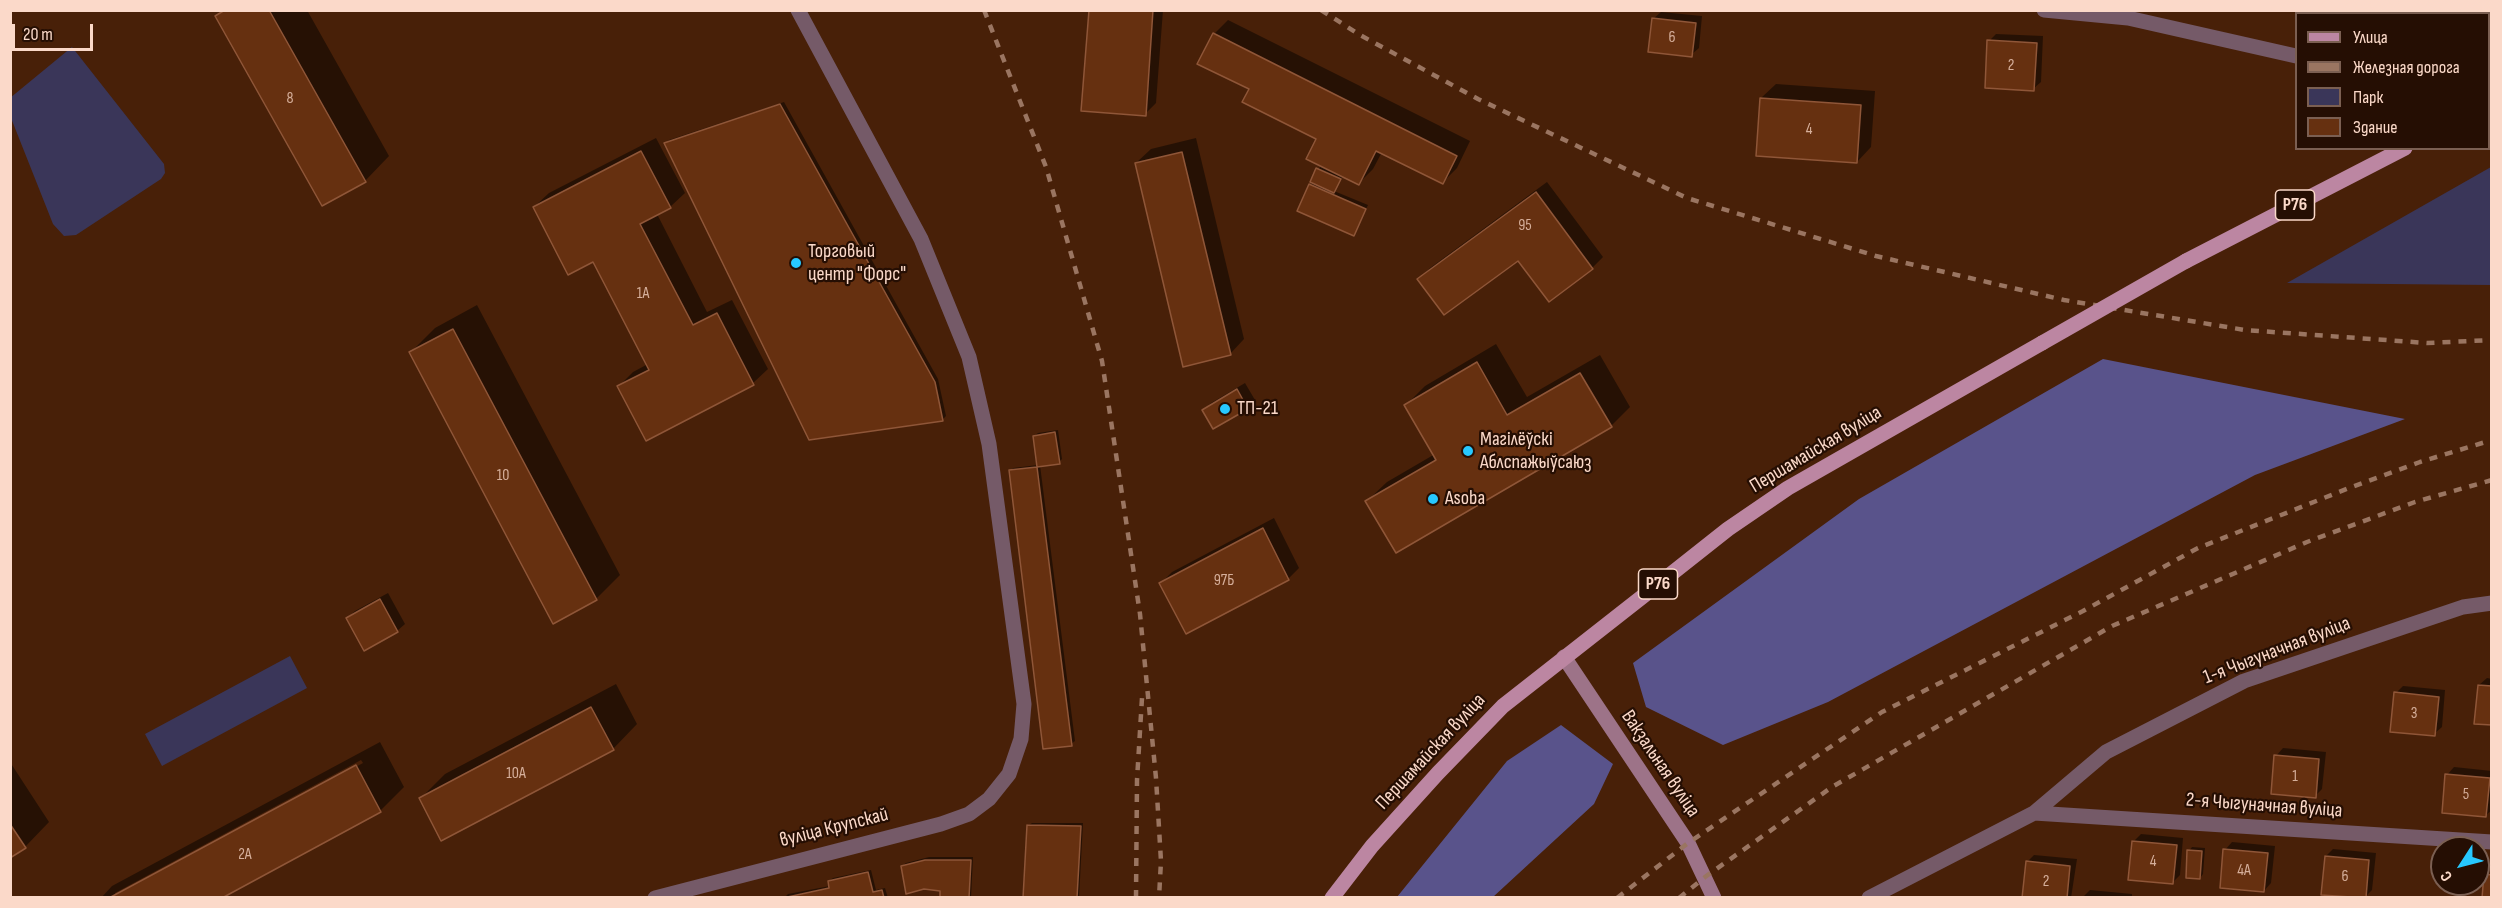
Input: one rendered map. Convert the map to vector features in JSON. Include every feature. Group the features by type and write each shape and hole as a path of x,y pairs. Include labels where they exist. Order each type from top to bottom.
{"main road":[{"name":"Першамайская вуліца","path":"1332,897 1372,846 1503,706 1728,529 1788,488 2186,261 2401,150"},
{"name":"Вакзальная вуліца","path":"1564,657 1688,843 1714,897"}],"street":[{"name":"вуліца Крупскай","path":"655,897 941,824 969,814 989,799 1008,774 1021,738 1024,704 989,444 969,357 921,239 798,10"},
{"path":"2044,10 2128,18 2295,56"},
{"name":"1-я Чыгуначная вуліца","path":"2034,813 2106,752 2244,681 2453,610 2492,603"},
{"path":"1869,897 2034,813"},
{"name":"2-я Чыгуначная вуліца","path":"2034,813 2492,842"}],"green space":[{"path":"72,47 164,164 165,173 161,179 76,235 64,236 53,224 11,118 10,98"},
{"path":"2491,167 2491,285 2287,283"},
{"path":"290,656 307,688 162,766 145,734"}],"shaded area":[{"path":"2103,359 2405,419 2255,475 1828,702 1723,745 1646,707 1633,663 1859,499"},
{"path":"1561,725 1613,764 1594,804 1493,897 1397,897 1507,761"}],"building":[{"path":"225,10 269,10 366,182 322,206 215,16"},
{"path":"1089,10 1153,10 1146,116 1081,111"},
{"path":"2304,10 2331,10 2341,12 2304,12"},
{"path":"2359,10 2442,10 2443,12 2360,12"},
{"path":"2477,10 2492,10 2492,31 2490,32 2490,12 2478,12"},
{"path":"1652,18 1696,23 1692,57 1648,52"},
{"path":"1213,33 1457,156 1443,184 1376,151 1359,185 1306,159 1316,139 1242,102 1249,89 1197,64"},
{"path":"1987,40 2037,43 2034,91 1985,88"},
{"path":"1760,98 1861,105 1857,163 1756,156"},
{"name":"Торговый центр \"Форс\"","path":"780,104 935,382 943,421 809,440 664,143"},
{"path":"641,151 671,208 640,224 693,325 717,313 754,385 646,441 617,386 649,370 593,262 568,275 533,207"},
{"path":"1182,152 1231,355 1183,367 1135,163"},
{"path":"1316,168 1341,179 1334,193 1310,182"},
{"path":"1309,184 1366,209 1354,236 1297,211"},
{"path":"1536,192 1593,269 1549,302 1518,261 1444,315 1417,279"},
{"path":"453,329 597,600 553,624 409,352"},
{"path":"1477,362 1507,415 1580,373 1612,427 1396,553 1365,501 1436,460 1404,405"},
{"name":"ТП-21","path":"1237,389 1248,409 1213,429 1202,410"},
{"path":"1055,432 1060,464 1037,467 1033,436"},
{"path":"1037,467 1072,746 1043,749 1009,470"},
{"path":"1263,528 1289,580 1186,634 1159,583"},
{"path":"380,599 398,632 364,651 346,618"},
{"path":"2478,685 2492,686 2492,725 2474,724"},
{"path":"2394,692 2439,697 2435,736 2390,732"},
{"path":"591,707 614,750 441,841 419,798"},
{"path":"2274,755 2319,759 2316,798 2271,794"},
{"path":"356,765 381,812 222,898 109,898"},
{"path":"2445,774 2490,778 2486,817 2442,813"},
{"path":"10,824 26,848 10,858"},
{"path":"1027,825 1081,826 1077,898 1023,898"},
{"path":"2132,841 2177,845 2173,884 2128,880"},
{"path":"2223,849 2268,853 2264,892 2220,888"},
{"path":"2187,850 2202,851 2200,879 2186,878"},
{"path":"2325,856 2369,860 2366,898 2321,895"},
{"path":"925,860 971,860 969,898 940,898 940,891 924,889 906,894 901,866"},
{"path":"2026,861 2070,866 2067,898 2022,898"},
{"path":"868,872 873,892 882,890 884,898 783,898 829,888 828,881"},
{"path":"2490,875 2492,875 2492,898 2482,898 2482,896 2490,896"}],"railway":[{"path":"984,10 1046,167 1102,361 1140,614 1156,778 1161,861 1159,898"},
{"path":"1321,10 1360,35 1478,99 1687,198 1876,256 2064,300 2245,330 2427,343 2492,340"},
{"path":"1617,898 1688,843 1882,712 2083,611 2198,548 2349,488 2420,462 2492,440"},
{"path":"1679,898 1832,787 2112,626 2307,542 2415,502 2492,480"},
{"path":"1136,898 1137,780 1142,698"}],"place":[{"name":"Торговый центр \"Форс\"","path":"796,263"},
{"name":"ТП-21","path":"1225,409"},
{"name":"Магілёўскі Аблспажыўсаюз","path":"1468,451"},
{"name":"Asoba","path":"1433,499"}]}
